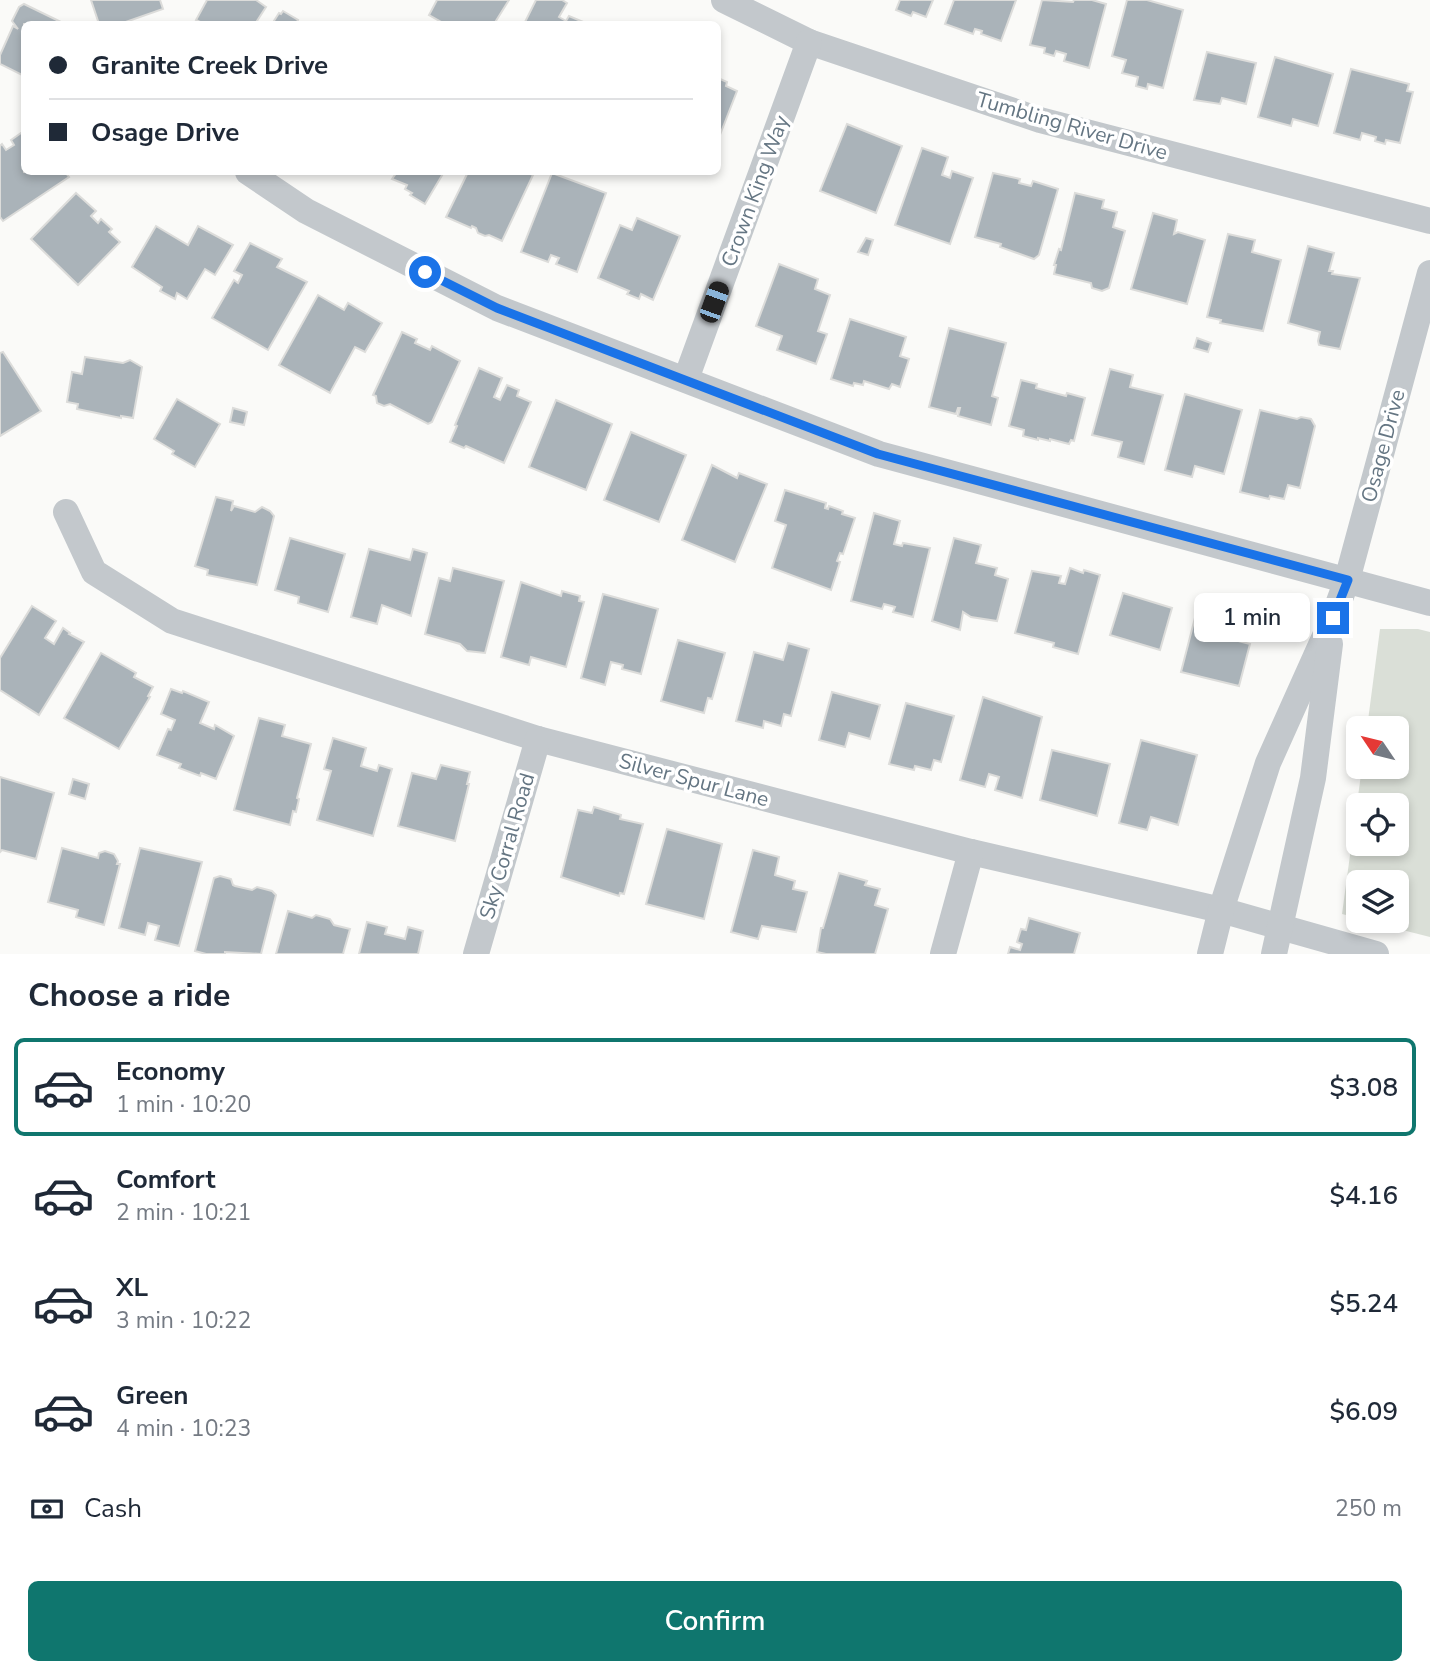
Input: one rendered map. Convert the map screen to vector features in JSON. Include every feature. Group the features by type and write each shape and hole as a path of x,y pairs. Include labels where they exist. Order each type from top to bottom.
{"street":[{"name":"Tumbling River Drive","path":"724,0 809,42 1040,120 1430,221"},
{"name":"Crown King Way","path":"686,379 809,42"},
{"path":"252,175 306,211 497,308 878,454 1430,603"},
{"name":"Osage Drive","path":"1210,954 1268,763 1348,580 1430,273"},
{"name":"Silver Spur Lane","path":"66,512 94,572 172,621 538,739 971,852 1222,910 1376,954"},
{"name":"Osage Drive","path":"1274,954 1313,778 1333,618"},
{"name":"Sky Corral Road","path":"476,954 538,739"},
{"path":"943,954 971,852"}],"shaded area":[{"path":"1380,629 1418,629 1430,632 1430,937 1409,932 1409,870 1348,870 1350,856 1409,856 1409,793 1358,793 1360,779 1409,779 1409,716 1369,716"},
{"path":"1346,885 1346,915 1342,914"}],"building":[{"path":"91,0 160,0 163,9 129,21 98,21"},
{"path":"207,0 256,0 266,7 257,21 196,20"},
{"path":"437,0 509,0 496,21 440,21 429,15"},
{"path":"536,0 562,0 567,3 559,17 566,21 526,21"},
{"path":"900,0 933,0 926,17 913,12 911,16 896,10"},
{"path":"954,0 1016,0 1001,41 981,34 982,31 975,29 973,34 945,24"},
{"path":"1042,0 1092,0 1106,4 1089,68 1064,61 1066,54 1056,51 1054,56 1044,53 1045,48 1030,45"},
{"path":"1127,0 1147,0 1183,10 1163,88 1148,84 1147,89 1136,86 1138,77 1122,73 1126,60 1112,56"},
{"path":"24,4 59,21 21,21 21,74 0,64 0,55 13,26 18,29 12,21 19,7"},
{"path":"283,11 298,20 274,21 279,13"},
{"path":"569,16 581,21 566,21"},
{"path":"1207,52 1256,63 1246,104 1222,98 1220,104 1194,100"},
{"path":"1275,57 1333,74 1318,126 1293,119 1291,126 1258,117"},
{"path":"1351,69 1409,84 1407,91 1413,92 1400,143 1386,140 1385,144 1375,141 1376,137 1362,133 1360,140 1334,133"},
{"path":"721,79 727,82 726,86 737,91 721,132"},
{"path":"847,124 902,146 876,213 820,191"},
{"path":"21,133 21,175 69,177 3,221 0,217 0,146 2,144 6,150 14,145 11,140"},
{"path":"922,148 948,157 942,175 950,178 952,171 973,178 950,244 895,225"},
{"path":"993,173 1020,179 1019,183 1031,186 1033,181 1058,189 1039,255 1034,259 1000,247 1001,244 975,237"},
{"path":"395,175 442,175 425,204 410,195 412,193 405,189 407,185 392,179"},
{"path":"467,175 533,175 502,241 478,233 472,226 471,228 446,217"},
{"path":"551,175 606,193 577,272 556,264 559,258 551,255 548,262 521,252"},
{"path":"76,193 96,211 91,216 98,223 101,219 112,229 109,232 120,242 78,285 31,239"},
{"path":"1075,193 1104,200 1102,208 1117,212 1113,227 1125,231 1109,288 1102,291 1092,288 1091,283 1054,274 1054,265 1059,249 1061,250"},
{"path":"1153,213 1177,220 1174,234 1178,232 1205,240 1187,304 1131,289"},
{"path":"637,218 680,236 653,300 641,294 639,299 627,294 629,291 598,278 620,225 632,230"},
{"path":"156,226 188,245 198,226 233,245 215,275 205,269 187,299 177,293 175,299 160,291 162,287 132,267"},
{"path":"1228,234 1255,240 1252,252 1281,260 1263,331 1220,323 1221,320 1207,317"},
{"path":"866,238 873,240 868,255 858,252"},
{"path":"250,243 282,259 277,267 307,282 268,350 212,318 234,280 238,283 242,275 234,271"},
{"path":"1308,246 1334,253 1329,271 1333,271 1332,274 1360,278 1340,349 1319,345 1320,332 1288,323"},
{"path":"779,264 818,279 815,289 830,295 818,331 827,334 816,364 777,350 782,336 756,326"},
{"path":"318,295 344,310 348,303 382,323 365,352 355,347 330,393 279,365"},
{"path":"850,319 906,337 900,356 909,359 900,387 892,384 889,389 864,381 863,385 854,383 853,386 831,379"},
{"path":"949,328 1006,343 992,396 998,398 991,425 958,416 960,408 956,414 929,407"},
{"path":"402,332 417,339 415,343 430,350 432,346 460,361 432,422 428,424 390,404 384,406 377,403 376,396 373,395"},
{"path":"1197,338 1211,343 1208,352 1194,348"},
{"path":"3,352 41,411 0,436 0,353"},
{"path":"85,357 123,363 130,360 142,367 133,418 77,409 78,404 67,402 72,372 82,374"},
{"path":"479,368 502,378 494,397 500,400 507,385 519,390 517,396 531,402 504,463 450,442"},
{"path":"1110,369 1133,375 1130,387 1163,395 1144,464 1118,457 1122,442 1092,435"},
{"path":"1021,380 1037,384 1036,388 1085,398 1074,441 1071,440 1069,444 1050,439 1038,440 1023,436 1024,430 1009,426"},
{"path":"1185,394 1242,410 1224,474 1195,466 1192,477 1165,470"},
{"path":"177,399 220,424 195,467 172,454 174,451 154,439"},
{"path":"556,400 612,424 586,490 529,467"},
{"path":"233,408 247,412 244,425 230,422"},
{"path":"1260,410 1297,419 1311,419 1315,426 1300,488 1288,485 1284,499 1270,496 1269,499 1240,492"},
{"path":"631,432 686,455 659,522 604,500"},
{"path":"712,465 737,478 739,473 767,484 735,562 682,540"},
{"path":"785,490 826,503 825,508 828,509 829,506 855,518 843,554 840,553 837,561 840,562 831,590 772,568 786,525 775,521"},
{"path":"216,497 233,501 231,511 234,506 255,512 262,507 274,516 257,585 207,575 208,570 195,566"},
{"path":"874,513 900,521 894,544 930,548 913,617 893,612 895,607 884,604 882,609 851,601"},
{"path":"290,538 345,554 328,612 298,603 299,597 275,590"},
{"path":"954,538 981,545 976,563 997,568 995,575 1008,579 997,621 971,617 963,612 960,630 932,621"},
{"path":"369,549 410,560 413,549 427,553 411,616 382,605 377,624 351,617"},
{"path":"453,568 504,581 485,653 467,651 460,644 425,634 439,578 450,581"},
{"path":"1070,568 1100,575 1078,654 1053,647 1054,643 1015,633 1032,571 1061,576 1059,583 1065,584"},
{"path":"521,582 561,596 562,591 580,596 579,601 584,602 566,667 531,657 529,665 501,657"},
{"path":"1123,593 1172,608 1160,650 1110,635"},
{"path":"603,594 658,609 641,674 622,669 623,665 611,662 605,685 581,678"},
{"path":"32,606 56,621 45,638 54,644 63,628 84,642 39,715 0,690 0,658"},
{"path":"1198,606 1224,613 1219,636 1250,644 1239,686 1181,672"},
{"path":"678,640 725,653 712,699 708,698 704,713 661,701"},
{"path":"788,643 809,649 791,716 784,714 781,726 764,721 763,728 736,721 754,652 783,660"},
{"path":"101,653 136,673 134,677 153,687 148,696 150,697 119,749 64,718"},
{"path":"171,689 209,702 200,723 214,729 215,725 234,736 216,779 179,768 181,764 157,755 168,729 171,730 175,720 161,714"},
{"path":"832,692 880,705 870,739 849,733 845,747 819,740"},
{"path":"983,697 1042,717 1022,798 995,790 999,777 989,774 985,787 960,780"},
{"path":"906,703 954,716 941,762 934,760 931,770 915,766 914,770 889,764"},
{"path":"259,718 285,725 282,736 311,744 296,812 293,811 290,825 234,810"},
{"path":"333,738 366,748 361,766 377,771 379,765 392,769 373,836 317,820 331,771 324,769"},
{"path":"1141,740 1197,755 1178,825 1151,817 1147,830 1119,823"},
{"path":"1052,750 1110,764 1097,816 1040,800"},
{"path":"441,765 470,772 455,841 398,826 412,773 436,779"},
{"path":"0,777 54,793 36,859 2,850 0,852"},
{"path":"73,779 89,784 85,799 69,794"},
{"path":"594,807 621,815 620,819 643,824 624,894 620,893 619,896 561,877 578,810 592,813"},
{"path":"667,829 722,844 704,919 646,904"},
{"path":"62,848 98,858 99,853 105,851 114,854 117,864 120,864 104,925 76,917 78,910 48,902"},
{"path":"140,848 202,862 179,946 155,940 159,926 148,923 145,935 119,928"},
{"path":"753,850 779,857 775,875 795,881 793,889 807,892 796,932 762,926 758,939 731,932"},
{"path":"839,873 867,881 865,885 880,889 875,905 888,909 875,954 817,952 821,928"},
{"path":"220,876 231,879 235,886 252,890 257,887 272,891 276,895 261,954 206,954 195,951 214,878"},
{"path":"288,911 312,918 316,915 330,919 334,925 350,929 343,954 276,954"},
{"path":"1029,918 1080,933 1074,954 1008,954 1010,947 1020,950 1022,944 1017,942 1021,929 1026,930"},
{"path":"367,922 387,927 385,934 405,939 408,927 423,931 418,954 359,954"}],"route":[{"path":"425,272 497,308 878,454 1348,580 1333,618"}]}
